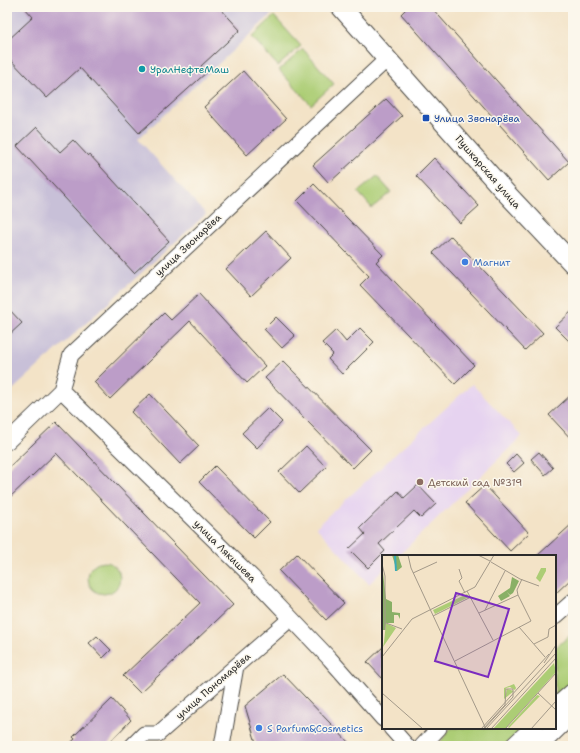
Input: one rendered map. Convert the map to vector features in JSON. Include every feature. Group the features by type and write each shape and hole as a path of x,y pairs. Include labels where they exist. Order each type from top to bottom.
{"main road":[{"name":"Пушкарская улица","path":"341,7 386,60 449,127 517,205 573,264"},
{"path":"556,708 573,693"},
{"path":"556,729 573,712"},
{"path":"515,746 533,729"},
{"path":"538,746 556,729"}],"street":[{"name":"улица Звонарёва","path":"7,442 60,390 70,355 386,60"},
{"name":"улица Лякишева","path":"60,390 246,571 290,619 330,659 382,718"},
{"path":"556,616 573,601"},
{"name":"улица Пономарёва","path":"132,746 144,734 158,734 290,619"},
{"path":"222,746 236,666"},
{"path":"392,729 407,746"},
{"path":"422,746 438,729"}],"shaded area":[{"path":"7,7 269,7 274,12 138,139 206,214 7,395"},
{"name":"Детский сад №319","path":"472,384 522,436 399,555 382,555 382,571 369,584 316,527"}],"green space":[{"path":"274,16 301,46 278,66 252,37"},
{"path":"303,49 334,84 311,105 279,70"},
{"path":"377,176 391,192 372,208 358,192"},
{"path":"101,562 107,562 116,566 120,578 116,590 107,594 101,594 92,590 88,581 88,575 92,566"},
{"path":"573,633 573,683 556,699 556,647"},
{"path":"450,729 523,729 504,746 437,746"}],"building":[{"name":"УралНефтеМаш","path":"24,7 219,7 240,30 201,66 207,72 139,133 80,68 47,98 7,56 7,41 33,17"},
{"path":"408,7 431,7 569,162 549,180 401,14"},
{"path":"243,71 286,119 247,155 204,107"},
{"path":"386,99 402,116 329,183 313,165"},
{"path":"37,127 60,152 73,140 88,156 89,154 169,241 134,273 17,146"},
{"path":"434,158 479,206 460,223 416,176"},
{"path":"314,184 383,255 376,262 474,365 455,384 360,285 369,276 297,201"},
{"path":"266,231 291,258 251,296 226,269"},
{"path":"451,236 543,333 525,350 433,253"},
{"path":"199,294 265,366 247,383 190,321 110,399 94,382 164,313 171,320"},
{"path":"7,307 22,323 7,337"},
{"path":"573,310 573,345 555,327"},
{"path":"276,317 295,336 282,348 264,329"},
{"path":"360,328 374,342 342,374 328,359 333,354 322,343 336,330 346,342"},
{"path":"283,361 371,450 353,468 265,378"},
{"path":"573,393 573,441 549,415"},
{"path":"150,394 199,446 180,464 131,412"},
{"path":"268,408 282,422 257,448 242,433"},
{"path":"56,422 233,605 140,693 123,676 200,603 56,453 7,500 7,469"},
{"path":"306,446 326,467 299,493 279,472"},
{"path":"539,452 553,468 545,475 531,459"},
{"path":"516,454 524,463 514,472 506,464"},
{"path":"215,466 270,522 254,538 199,482"},
{"path":"418,485 436,504 421,518 414,511 379,544 385,551 368,568 349,549 365,534 360,528 398,491 404,498"},
{"path":"485,485 529,533 510,551 465,503"},
{"path":"573,523 573,577 556,593 556,555 538,555"},
{"path":"297,554 344,603 326,620 279,571"},
{"path":"97,636 111,650 103,658 89,643"},
{"path":"382,648 382,678 367,662"},
{"path":"283,674 352,746 257,746 245,706"},
{"path":"112,699 131,720 106,746 67,746 75,739 73,737"}],"place":[{"name":"УралНефтеМаш","path":"142,69"},
{"name":"Улица Звонарёва","path":"426,118"},
{"name":"Магнит","path":"465,262"},
{"name":"Детский сад №319","path":"420,482"},
{"name":"S Parfum&Cosmetics","path":"259,728"}]}
